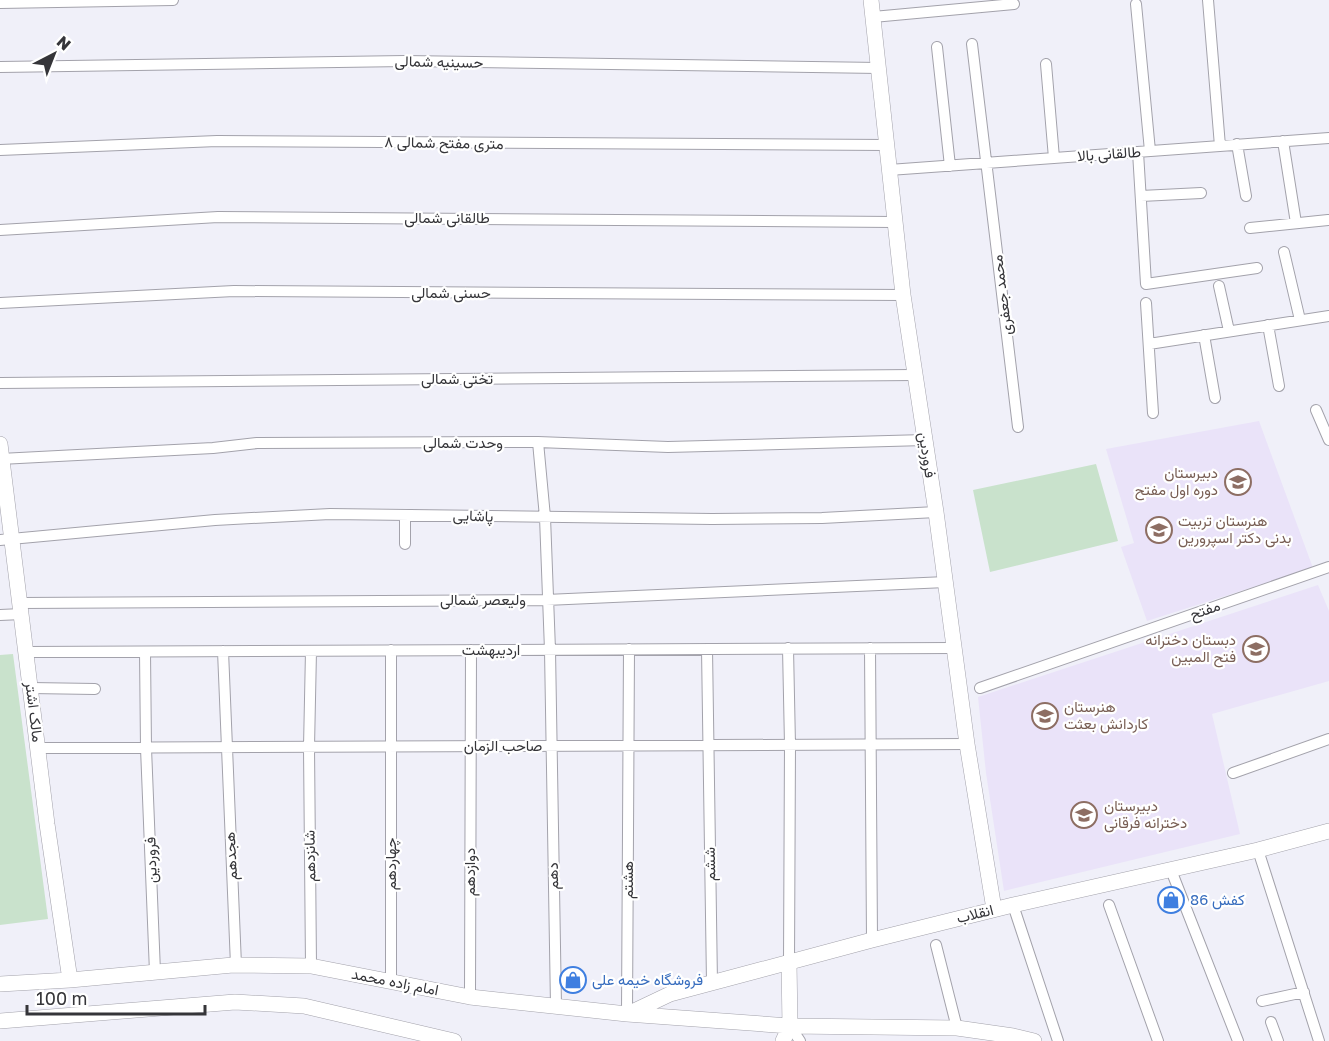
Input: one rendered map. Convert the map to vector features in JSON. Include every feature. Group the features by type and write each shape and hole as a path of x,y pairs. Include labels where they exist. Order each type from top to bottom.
{"street":[{"path":"0,3 173,0"},
{"name":"فروردین","path":"870,0 903,295 926,440 967,744 994,909"},
{"path":"1208,0 1220,146"},
{"path":"873,17 1014,4"},
{"path":"1136,4 1150,151"},
{"name":"محمد جعفری","path":"972,44 1018,427"},
{"path":"937,47 950,166"},
{"name":"حسینیه شمالی","path":"0,67 405,61 879,68"},
{"path":"1047,64 1054,158"},
{"name":"طالقانی بالا","path":"889,170 1329,138"},
{"name":"۸ متری مفتح شمالی","path":"0,150 217,141 887,146"},
{"path":"1283,141 1296,223"},
{"path":"1237,144 1246,196"},
{"path":"1138,152 1146,284 1257,268"},
{"path":"1141,196 1201,193"},
{"name":"طالقانی شمالی","path":"0,230 218,217 894,222"},
{"path":"1250,228 1328,220"},
{"path":"1284,252 1300,320"},
{"path":"1219,286 1229,331"},
{"name":"حسنی شمالی","path":"0,303 234,291 903,295"},
{"path":"1146,303 1153,413"},
{"path":"1149,344 1329,317"},
{"path":"1268,325 1279,386"},
{"path":"1204,335 1215,398"},
{"name":"تختی شمالی","path":"0,383 914,375"},
{"path":"1316,410 1329,440"},
{"name":"وحدت شمالی","path":"0,454 213,448 257,444 538,442 668,447 926,440"},
{"name":"دهم","path":"538,442 545,517 546,600 550,650 556,1006"},
{"name":"مالک اشتر","path":"0,454 5,540 21,609 54,883 70,980"},
{"name":"پاشایی","path":"5,540 249,518 330,514 822,518 936,512"},
{"path":"405,514 405,544"},
{"name":"مفتح","path":"980,688 1329,567"},
{"name":"ولیعصر شمالی","path":"0,615 21,609 546,600 946,582"},
{"path":"783,1041 790,1026 788,648"},
{"path":"870,648 872,940"},
{"name":"اردیبهشت","path":"27,652 954,648"},
{"name":"هشتم","path":"627,1014 629,649"},
{"name":"ششم","path":"707,649 712,983"},
{"name":"چهاردهم","path":"391,981 392,650"},
{"name":"دوازدهم","path":"470,997 471,650"},
{"name":"هجدهم","path":"223,651 236,965"},
{"name":"شانزدهم","path":"311,651 309,747 311,966"},
{"name":"فروردین","path":"145,652 146,748 155,972"},
{"path":"31,688 95,689"},
{"path":"1233,773 1329,739"},
{"name":"صاحب الزمان","path":"39,748 967,744"},
{"name":"انقلاب","path":"627,1014 670,994 872,940 994,909 1171,870 1329,831"},
{"path":"1258,849 1319,1041"},
{"path":"1171,870 1238,1041"},
{"path":"1013,905 1058,1041"},
{"path":"1109,905 1158,1041"},
{"path":"936,945 957,1028"},
{"name":"امام زاده محمد","path":"0,984 236,965 311,966 470,997 627,1014 790,1026 957,1028 1034,1041"},
{"path":"1262,1001 1304,992"},
{"path":"0,1021 235,1002 304,1006 454,1041"},
{"path":"1271,1022 1278,1041"},
{"path":"790,1026 800,1041"}],"shaded area":[{"path":"1259,421 1313,568 1147,621 1121,547 1134,543 1106,449"},
{"path":"1318,585 1329,611 1329,681 1212,714 1240,834 1004,891 986,773 978,697"}],"green space":[{"path":"1096,464 1118,541 990,572 973,490"},
{"path":"13,654 48,919 0,925 0,655"}],"place":[{"name":"دبیرستان دوره اول مفتح","path":"1238,482"},
{"name":"هنرستان تربیت بدنی دکتر اسپرورین","path":"1159,530"},
{"name":"دبستان دخترانه فتح المبین","path":"1256,649"},
{"name":"هنرستان کاردانش بعثت","path":"1045,716"},
{"name":"دبیرستان دخترانه فرقانی","path":"1084,815"},
{"name":"کفش 86","path":"1171,900"},
{"name":"فروشگاه خیمه علی","path":"573,980"}]}
